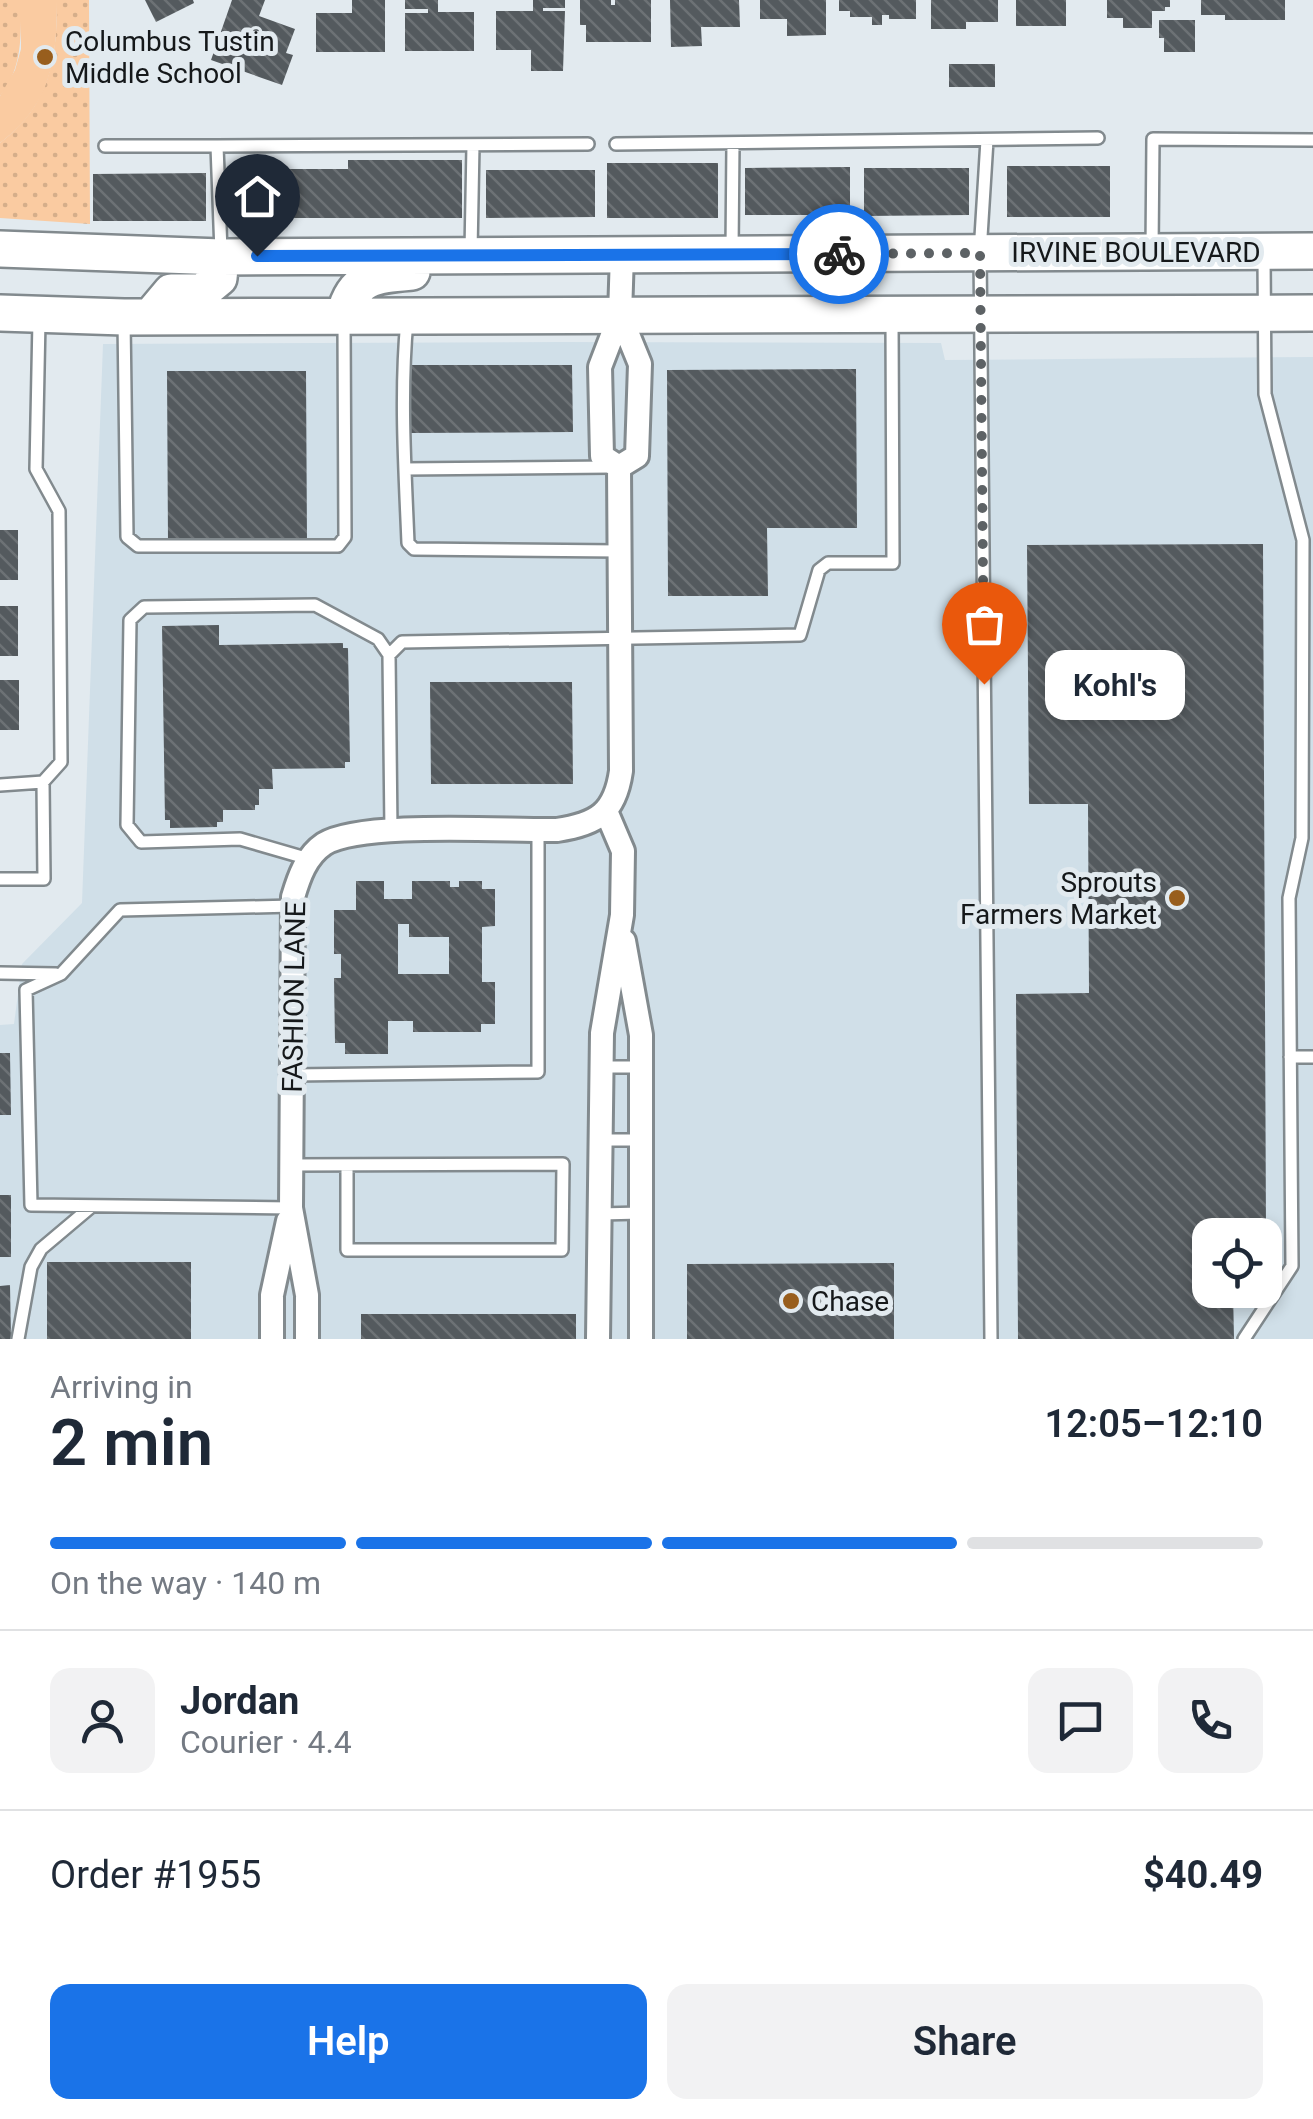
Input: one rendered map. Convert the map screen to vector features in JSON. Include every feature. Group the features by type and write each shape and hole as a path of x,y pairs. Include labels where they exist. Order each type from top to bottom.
{"main road":[{"name":"IRVINE BOULEVARD","path":"0,249 221,257 1313,251"},
{"path":"344,316 348,299 359,284 384,274 418,272 471,255"},
{"path":"137,317 171,292 202,292 219,278 221,257"},
{"path":"0,313 137,317 1313,313"}],"street":[{"path":"619,467 602,456 600,367 620,315 622,254"},
{"path":"619,467 637,456 640,364 620,315"},
{"path":"309,859 321,846 356,832 580,827 606,811 618,788 621,770 619,467"},
{"path":"598,1339 602,1034 622,928 623,850 606,811"},
{"name":"FASHION LANE","path":"307,1339 307,1295 292,1208 291,1165 293,906 299,875 309,859"},
{"path":"622,928 641,1035 641,1339"},
{"name":"FASHION LANE","path":"272,1339 272,1295 292,1208"}],"lane":[{"path":"616,144 1098,138"},
{"path":"1152,252 1153,139 1313,140"},
{"path":"987,140 980,253 990,1339"},
{"path":"732,254 733,143"},
{"path":"105,146 588,144"},
{"path":"217,146 221,257"},
{"path":"471,255 473,146"},
{"path":"1244,1339 1292,1266 1289,898 1302,838 1308,737 1303,540 1265,394 1264,252"},
{"path":"389,655 402,642 800,635 819,570 828,563 894,562 892,315"},
{"path":"0,879 44,879 43,782 61,762 60,511 36,468 39,316"},
{"path":"137,317 127,537 138,546 338,546 344,537 344,316"},
{"path":"407,316 403,368 405,468 408,543 414,550 620,551"},
{"path":"405,468 619,467"},
{"path":"309,859 240,839 141,842 127,825 130,620 144,608 314,604 378,639 389,655 391,832"},
{"path":"0,785 43,782"},
{"path":"293,1076 538,1072 538,830"},
{"path":"292,1208 31,1205 26,990 61,974 120,910 293,906"},
{"path":"0,974 61,974"},
{"path":"1290,1057 1313,1057"},
{"path":"602,1067 641,1067"},
{"path":"600,1140 641,1140"},
{"path":"291,1165 562,1164 562,1250 346,1250 346,1165"},
{"path":"18,1339 30,1267 41,1249 92,1206"},
{"path":"600,1214 641,1214"}],"shaded area":[{"path":"0,0 21,0 21,13 17,63 0,96"},
{"path":"21,0 57,0 55,42 48,80 40,97 0,143 0,96 15,70 21,49"},
{"name":"Columbus Tustin Middle School","path":"57,0 89,0 90,224 0,218 0,143 40,97 52,61"},
{"path":"941,343 945,360 1313,357 1313,1339 0,1339 0,1025 14,1024 22,964 82,903 103,344"}],"building":[{"path":"145,0 193,0 194,3 156,22"},
{"path":"232,0 265,0 259,16 295,29 286,53 293,55 282,85 211,60"},
{"path":"352,0 385,0 385,52 316,52 316,13 352,13"},
{"path":"405,0 438,0 438,12 474,12 474,51 405,51 405,13 428,13 428,9 405,9"},
{"path":"533,0 565,0 565,8 543,8 565,11 563,71 531,71 531,50 496,50 496,11 533,11"},
{"path":"580,0 611,0 611,5 615,5 615,0 651,0 651,42 586,42 586,25 580,25"},
{"path":"670,0 739,0 740,27 701,27 702,46 671,47"},
{"path":"760,0 826,0 826,35 787,36 787,19 760,19"},
{"path":"839,0 916,0 916,19 889,19 889,15 882,15 882,25 872,25 872,17 850,17 850,11 839,11"},
{"path":"931,0 998,0 998,22 966,22 966,29 931,29"},
{"path":"1016,0 1066,0 1066,26 1016,26"},
{"path":"1107,0 1170,0 1170,7 1152,11 1152,28 1123,28 1123,18 1107,18"},
{"path":"1201,0 1285,0 1285,20 1225,20 1225,15 1201,15"},
{"path":"1159,20 1195,20 1195,52 1164,52"},
{"path":"949,64 995,64 995,87 949,87"},
{"path":"348,160 462,160 462,218 228,218 228,169 348,169"},
{"path":"607,163 718,163 718,218 607,218"},
{"path":"1007,166 1110,166 1110,217 1007,217"},
{"path":"850,167 850,215 745,215 745,168"},
{"path":"864,168 969,168 969,215 864,216"},
{"path":"486,170 595,170 595,217 486,218"},
{"path":"206,173 206,221 93,221 93,174"},
{"path":"410,365 572,365 573,432 410,433"},
{"path":"856,369 857,528 767,528 768,596 668,596 667,370"},
{"path":"167,371 306,371 307,542 168,543"},
{"path":"0,530 18,530 18,580 0,580"},
{"path":"1263,544 1266,1218 1192,1218 1192,1308 1233,1308 1234,1339 1018,1339 1016,994 1089,993 1088,804 1029,804 1027,545"},
{"path":"0,606 18,606 18,656 0,656"},
{"path":"219,625 219,645 343,643 343,648 348,648 350,762 345,762 345,768 272,769 273,789 259,789 255,810 223,810 223,822 217,822 217,827 170,828 170,820 165,820 162,626"},
{"path":"0,680 19,680 19,730 0,730"},
{"path":"430,682 572,682 573,784 431,784"},
{"path":"356,881 384,881 384,899 412,899 412,881 450,881 450,887 459,887 459,881 482,881 482,889 495,889 495,926 482,927 482,982 495,982 495,1024 481,1024 481,1032 413,1032 413,1021 388,1021 388,1054 345,1054 345,1043 335,1043 334,978 341,978 341,954 334,954 334,910 356,910","holes":["398,924 409,924 409,937 449,937 449,974 398,974"]},
{"path":"0,1053 10,1053 11,1115 0,1115"},
{"path":"0,1195 11,1195 11,1257 0,1257"},
{"path":"47,1262 191,1262 191,1339 47,1339"},
{"name":"Chase","path":"894,1263 894,1339 687,1339 687,1264"},
{"path":"10,1285 11,1339 0,1339 0,1286"},
{"path":"361,1314 576,1314 576,1339 361,1339"}],"way so far":[{"path":"839,254 980,253 984,684"}],"place":[{"name":"Columbus Tustin Middle School","path":"45,57"},
{"name":"Kohl's","path":"984,684"},
{"name":"Sprouts Farmers Market","path":"1177,898"},
{"name":"Chase","path":"791,1301"}],"route":[{"path":"257,256 839,254"}]}
